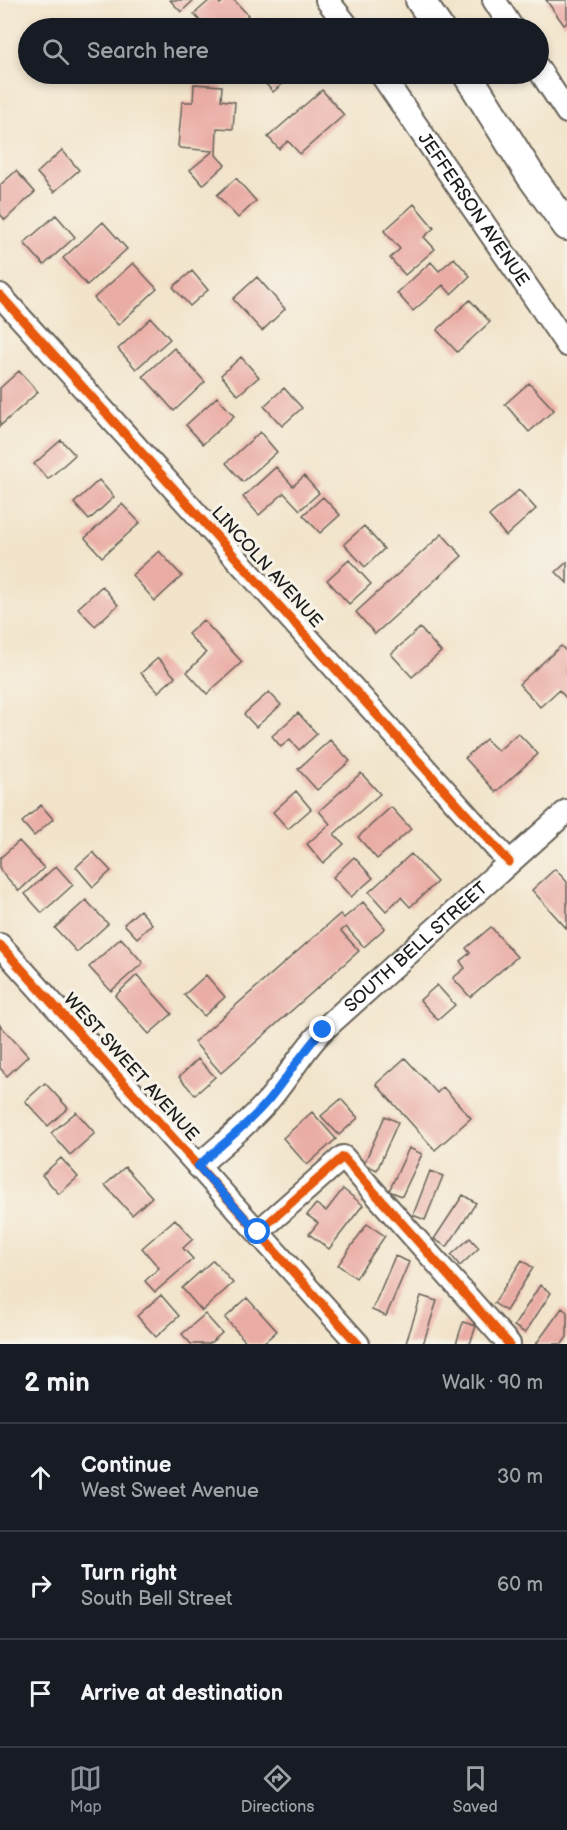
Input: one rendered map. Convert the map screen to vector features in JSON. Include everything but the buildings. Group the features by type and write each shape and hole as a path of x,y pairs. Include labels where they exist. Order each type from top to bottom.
{"street":[{"path":"327,0 341,18"},
{"path":"420,0 432,18"},
{"path":"494,0 506,18"},
{"name":"JEFFERSON AVENUE","path":"388,84 567,345"},
{"path":"473,84 531,176 567,226"},
{"path":"549,84 567,112"},
{"name":"LINCOLN AVENUE","path":"0,295 509,862"},
{"name":"SOUTH BELL STREET","path":"198,1166 264,1106 323,1030 567,812"},
{"name":"WEST SWEET AVENUE","path":"0,945 358,1344"},
{"path":"258,1232 343,1157 509,1344"}],"cycle path":[{"path":"0,295 509,862"},
{"path":"0,945 358,1344"},
{"path":"258,1232 343,1157 509,1344"}],"route":[{"path":"258,1232 198,1166 264,1106 312,1041 323,1030"}]}
